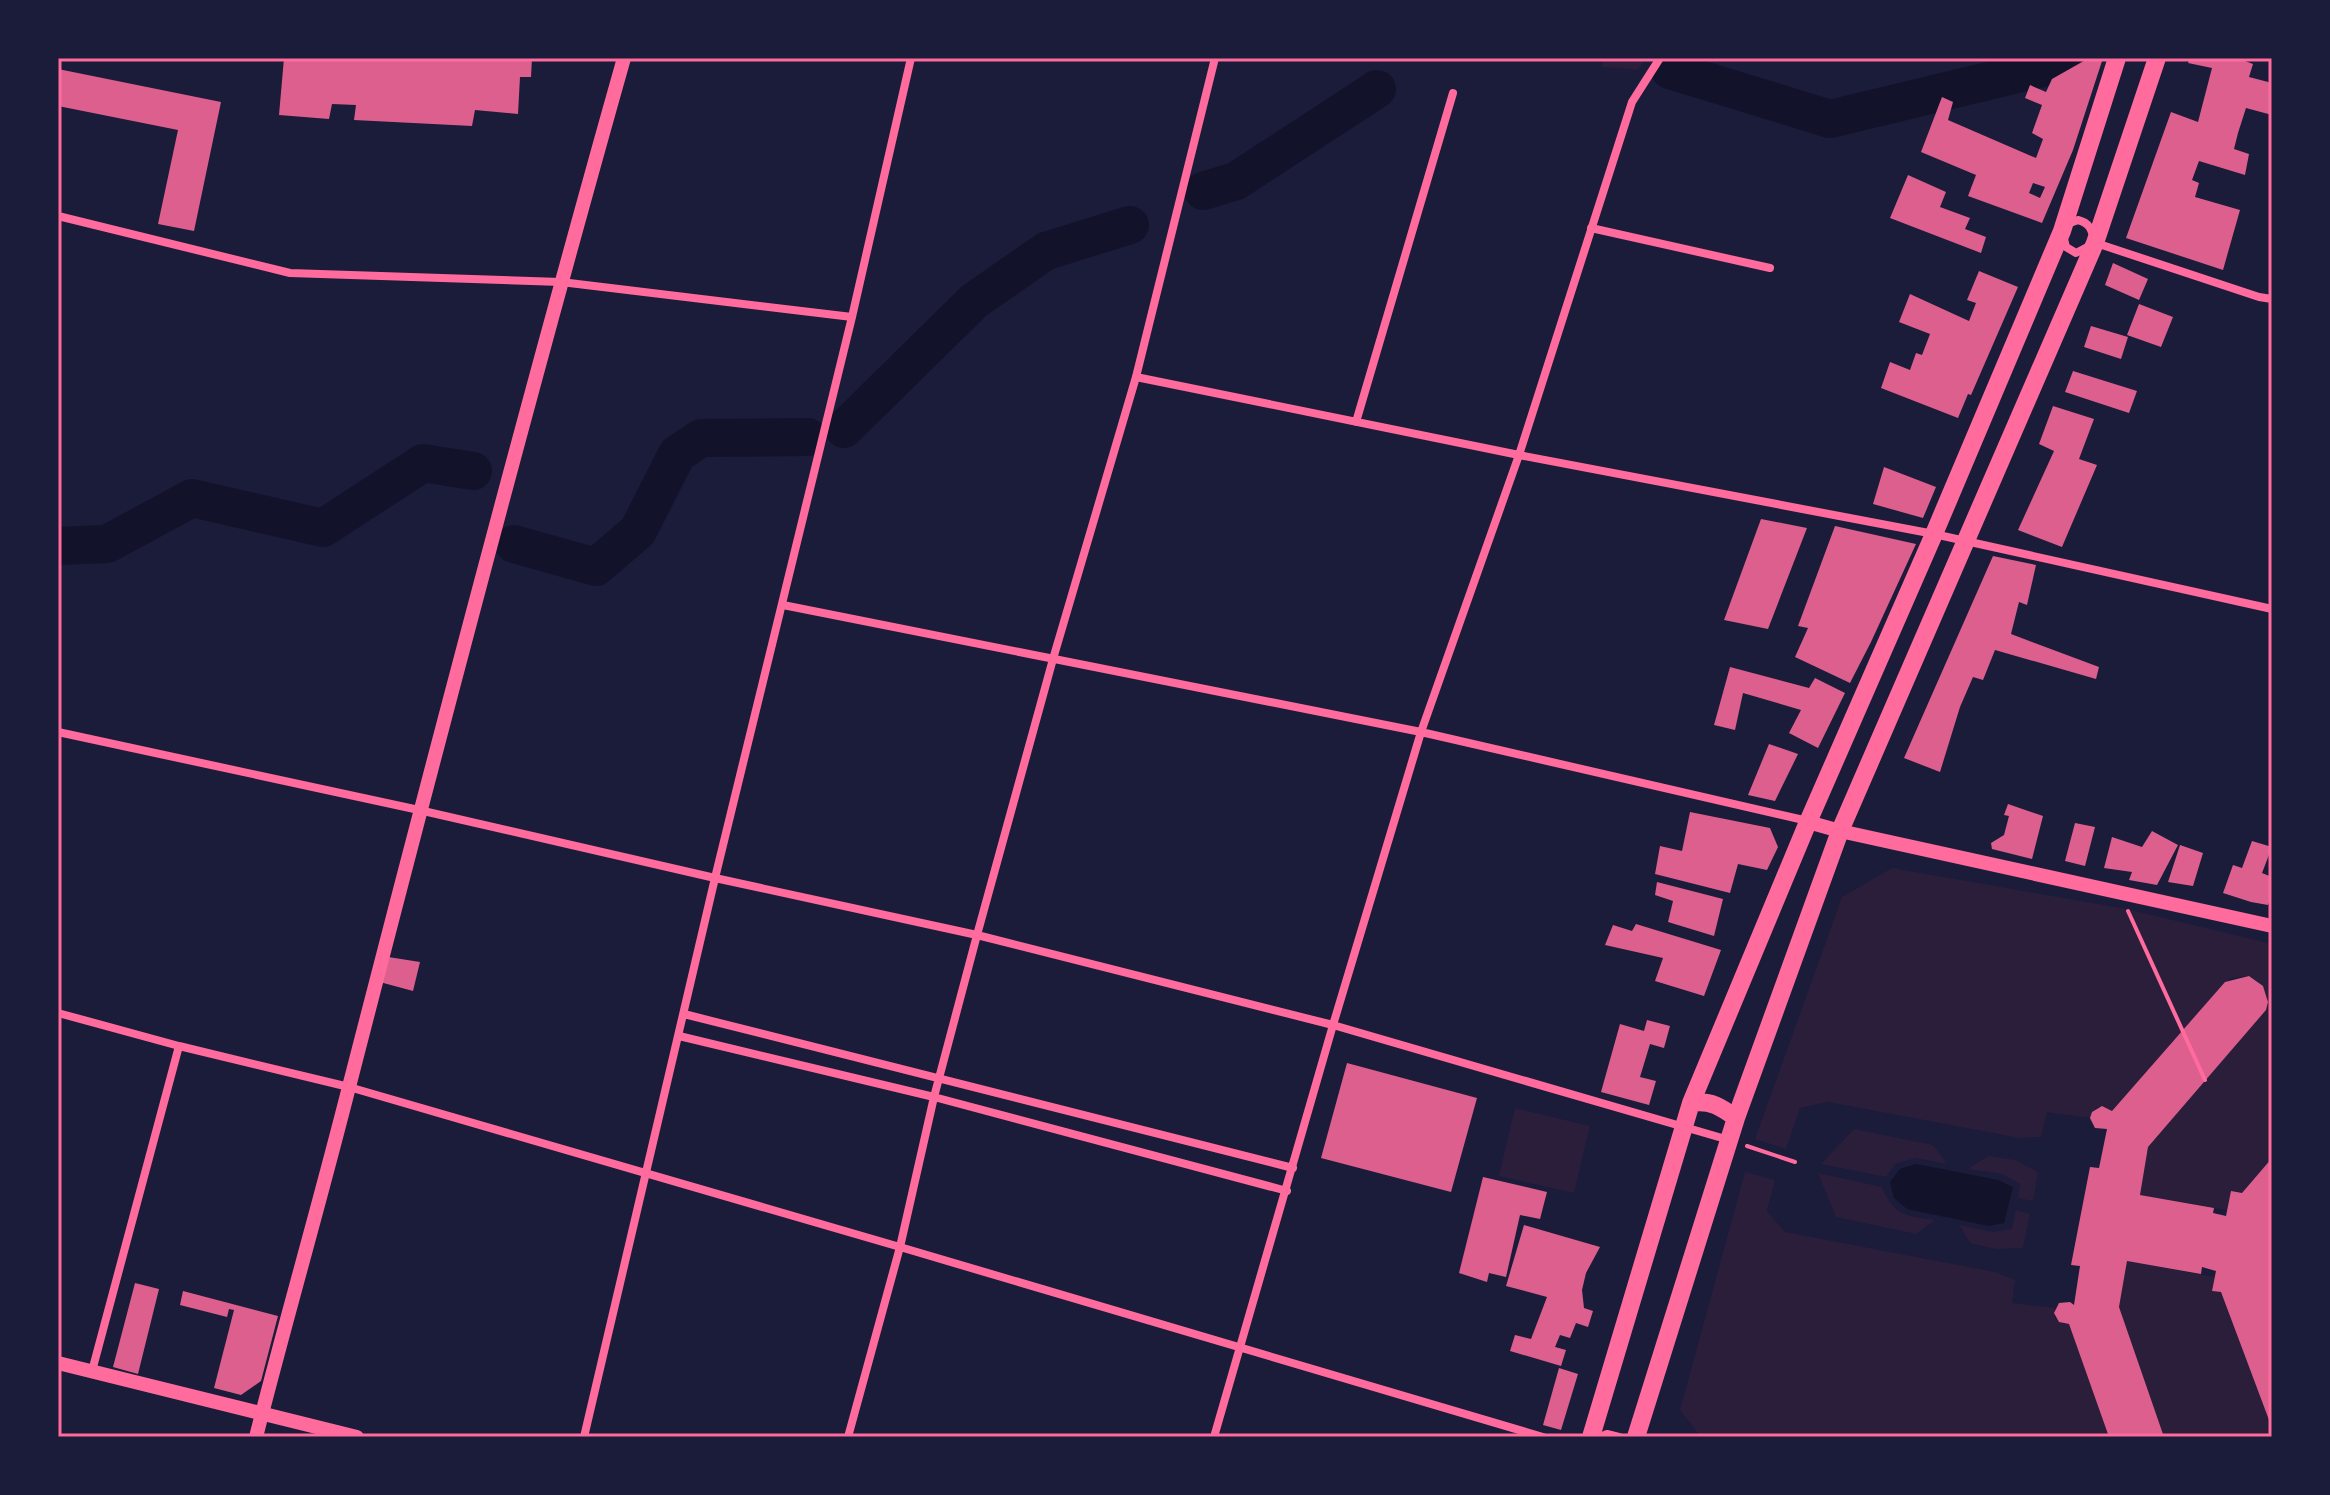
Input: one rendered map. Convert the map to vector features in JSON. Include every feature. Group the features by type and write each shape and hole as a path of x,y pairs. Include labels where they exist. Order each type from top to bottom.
{"main road":[{"path":"1591,1437 1691,1103 2062,231 2117,58"},
{"path":"1636,1437 1736,1118 1840,831 2095,243 2157,58"},
{"path":"1691,1103 1714,1103 1736,1118"}],"street":[{"path":"256,1437 419,810 624,58"},
{"path":"584,1437 911,58"},
{"path":"848,1437 900,1247 934,1097 977,935 1053,659 1136,377 1215,58"},
{"path":"1214,1437 1421,732 1519,455 1632,102 1660,58"},
{"path":"1356,422 1453,93"},
{"path":"58,216 290,273 561,282 852,317"},
{"path":"2095,243 2090,227 2083,221 2074,222 2062,231 2066,247 2076,253 2095,243 2272,299"},
{"path":"1591,228 1770,268"},
{"path":"1136,377 1519,455 1934,534 2272,609"},
{"path":"783,605 1421,732 1840,831 2272,926"},
{"path":"58,732 977,935 1333,1025 1730,1141"},
{"path":"58,1013 349,1087 1543,1437"},
{"path":"684,1014 1293,1168"},
{"path":"679,1036 934,1097 1287,1191"},
{"path":"92,1371 179,1046"},
{"path":"58,1363 357,1437"},
{"path":"1600,1437 1607,1434 1619,1437"}],"path":[{"path":"2127,909 2205,1080"},
{"path":"1730,1141 1795,1162"}],"shaded area":[{"path":"1602,58 1646,58 1638,70 1602,67"},
{"path":"1892,868 2127,909 2272,944 2272,1158 2227,1210 2140,1195 2148,1147 2266,1010 2264,990 2249,976 2225,982 2112,1111 2102,1106 2096,1108 2090,1118 2047,1112 2041,1137 2020,1138 1828,1102 1800,1108 1786,1149 1755,1139 1842,897"},
{"path":"1515,1108 1590,1126 1574,1193 1499,1176"},
{"path":"1854,1129 1933,1145 1947,1164 1915,1158 1895,1164 1886,1177 1821,1164"},
{"path":"1988,1156 2015,1160 2038,1172 2033,1201 2018,1198 2020,1184 2002,1174 1968,1169"},
{"path":"1916,1164 1998,1180 2013,1187 2004,1223 1989,1226 1907,1209 1894,1198 1890,1182 1900,1169"},
{"path":"1745,1172 1775,1180 1767,1211 1785,1232 1995,1272 2015,1280 2012,1303 2055,1308 2055,1318 2069,1324 2109,1437 1701,1437 1680,1410"},
{"path":"1818,1173 1882,1187 1891,1204 1902,1213 1935,1220 1916,1234 1836,1217"},
{"path":"2016,1210 2030,1214 2023,1248 1996,1249 1970,1243 1959,1225 1993,1232 2012,1229"},
{"path":"2127,1261 2215,1277 2212,1291 2221,1293 2272,1428 2272,1437 2164,1437 2119,1307"}],"building":[{"path":"284,58 532,58 531,77 520,77 518,114 475,110 472,126 354,120 356,105 332,104 329,119 279,115"},
{"path":"2089,58 2103,58 2073,150 2042,223 1968,196 1976,175 1921,152 1942,97 1953,102 1948,120 2036,158 2043,139 2032,133 2042,105 2025,98 2030,85 2046,92 2052,79","holes":["2033,183 2045,187 2040,198 2029,193"]},
{"path":"2190,58 2237,58 2253,64 2249,77 2272,83 2272,115 2246,108 2238,133 2234,149 2249,154 2245,175 2199,161 2192,180 2199,183 2195,197 2240,210 2223,270 2126,238 2171,112 2198,122 2212,68 2188,63"},
{"path":"58,69 221,102 194,231 158,224 178,130 58,106"},
{"path":"1908,175 1946,192 1940,207 1970,218 1965,229 1986,237 1981,253 1890,218"},
{"path":"2113,263 2148,279 2139,300 2105,285"},
{"path":"1979,271 2018,287 1958,418 1881,388 1890,362 1910,370 1916,353 1922,355 1930,334 1899,322 1910,294 1969,321 1976,303 1967,300"},
{"path":"2139,304 2173,317 2161,347 2127,335"},
{"path":"2091,326 2128,337 2121,359 2084,347"},
{"path":"2073,371 2137,391 2129,413 2065,392"},
{"path":"2053,406 2094,419 2079,459 2097,465 2062,547 2018,530 2054,451 2039,444"},
{"path":"1884,467 1936,487 1923,518 1873,504"},
{"path":"1761,519 1807,528 1768,629 1724,620"},
{"path":"1835,526 1916,544 1850,683 1795,657 1808,628 1798,626"},
{"path":"1993,556 2036,565 2027,605 2019,602 2011,634 2099,667 2096,679 1995,650 1983,680 1973,677 1960,707 1940,772 1904,758"},
{"path":"1730,667 1809,688 1815,678 1845,693 1818,748 1789,733 1801,710 1743,693 1735,730 1714,725"},
{"path":"1769,744 1798,754 1775,801 1748,795"},
{"path":"2008,804 2043,816 2032,859 1992,849 1991,843 2004,835 2009,816 2004,815"},
{"path":"1690,812 1770,828 1778,847 1767,870 1738,864 1730,893 1655,874 1660,846 1682,851"},
{"path":"2075,823 2095,827 2085,866 2065,861"},
{"path":"2152,831 2178,845 2157,885 2129,880 2132,872 2104,868 2112,837 2142,847"},
{"path":"2252,841 2272,847 2262,873 2272,877 2272,894 2268,905 2223,893 2233,865 2242,868"},
{"path":"2180,845 2203,853 2193,886 2168,882"},
{"path":"1657,882 1723,899 1714,936 1668,922 1673,901 1655,895"},
{"path":"1636,924 1721,950 1704,996 1655,981 1663,958 1605,945 1613,925 1632,931"},
{"path":"382,956 420,962 413,991 376,981"},
{"path":"2249,976 2263,986 2268,1002 2266,1010 2148,1147 2140,1195 2214,1208 2213,1213 2226,1216 2231,1191 2242,1193 2272,1158 2272,1428 2221,1292 2212,1291 2216,1271 2202,1267 2201,1274 2127,1261 2119,1307 2164,1437 2109,1437 2069,1324 2059,1322 2054,1313 2059,1303 2070,1302 2074,1305 2080,1266 2071,1265 2090,1167 2099,1168 2107,1129 2095,1128 2090,1118 2092,1112 2102,1106 2112,1111 2225,982"},
{"path":"1647,1020 1670,1026 1664,1048 1650,1044 1640,1077 1656,1081 1649,1105 1601,1092 1620,1024 1644,1031"},
{"path":"1347,1063 1477,1098 1451,1192 1321,1158"},
{"path":"1483,1177 1547,1192 1540,1219 1520,1215 1506,1277 1489,1273 1487,1282 1459,1273"},
{"path":"1524,1225 1600,1247 1586,1273 1582,1290 1584,1308 1593,1311 1588,1327 1576,1323 1570,1338 1560,1335 1555,1347 1566,1350 1561,1366 1510,1351 1515,1335 1531,1339 1547,1297 1506,1286"},
{"path":"135,1283 159,1289 138,1374 113,1367"},
{"path":"183,1291 278,1316 261,1381 241,1395 214,1388 234,1310 229,1309 227,1317 180,1305"},
{"path":"1559,1368 1578,1374 1561,1430 1543,1425"}],"waterway":[{"path":"1670,70 1830,119 2055,65 2069,58"},
{"path":"1203,191 1236,181 1377,89"},
{"path":"844,429 974,301 1046,251 1130,225"},
{"path":"514,544 596,567 638,531 677,454 701,438 808,437"},
{"path":"58,546 107,544 192,498 323,528 423,463 473,471"}]}
